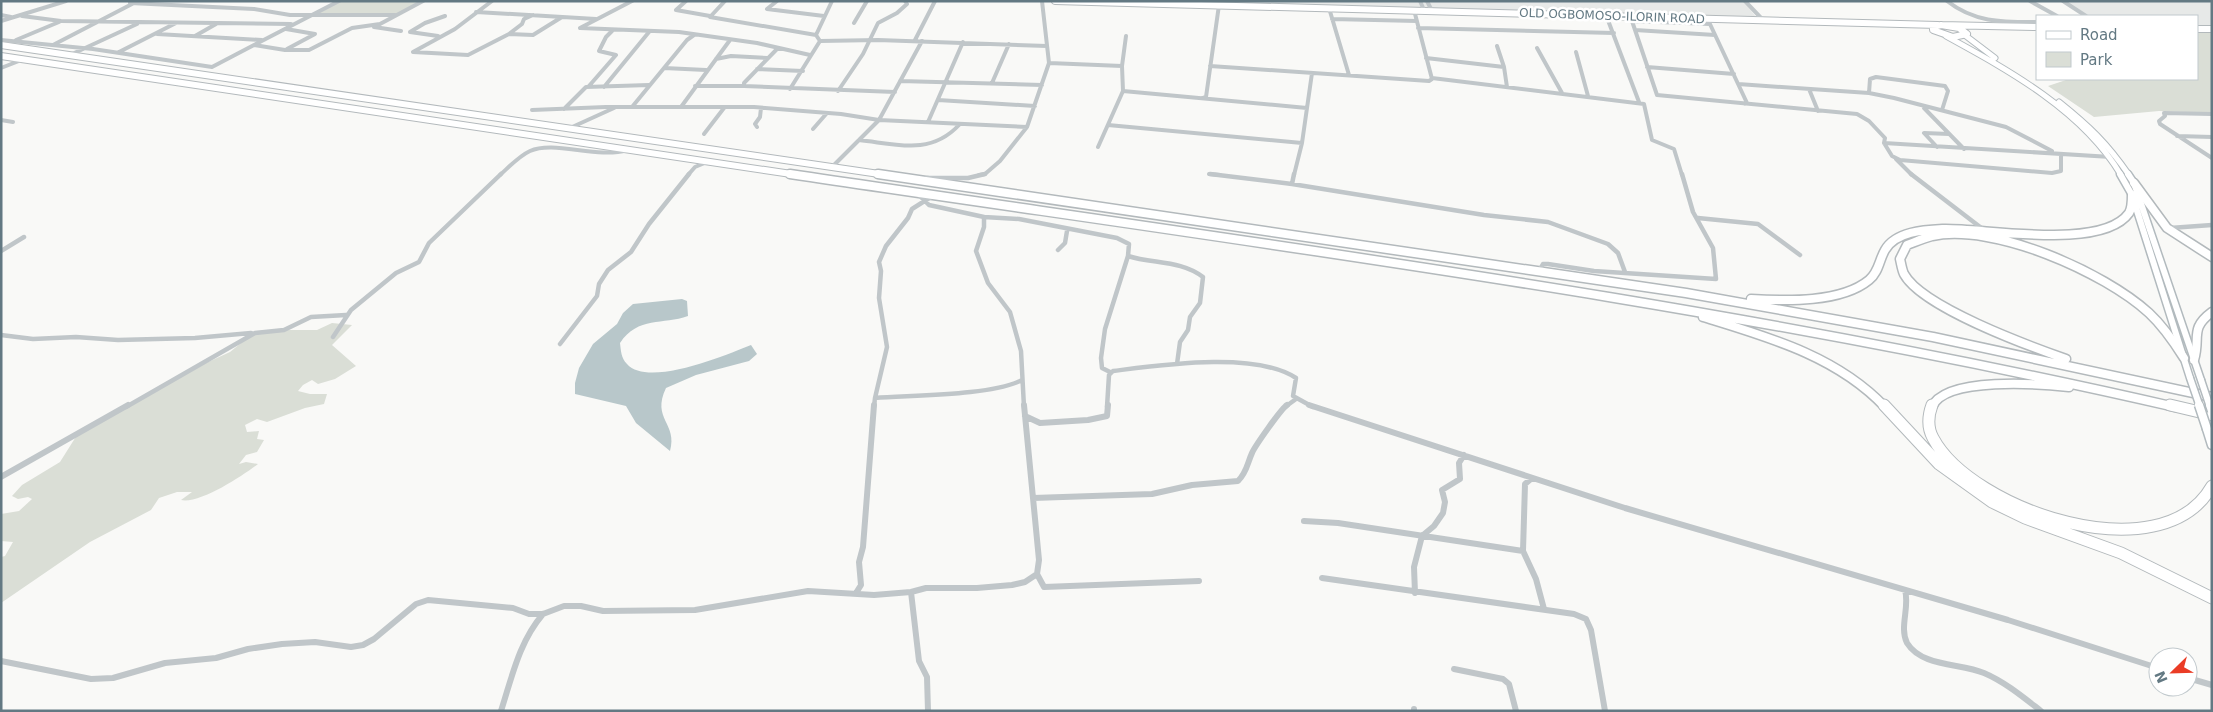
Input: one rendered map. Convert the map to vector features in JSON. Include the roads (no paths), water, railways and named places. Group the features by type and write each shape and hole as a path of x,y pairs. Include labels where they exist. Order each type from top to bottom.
{"highway":[{"name":"OLD OGBOMOSO-ILORIN ROAD","path":"1055,1 1606,15 1708,21 1763,20 1869,24 1967,35 1976,29 2010,27"},
{"path":"1869,24 2036,27"},
{"path":"1939,33 1932,28 1940,25 1959,28 1967,35"},
{"path":"2198,29 2212,29"},
{"path":"1,45 1686,293 1933,337 2212,397"},
{"path":"1,56 1635,301 1840,336 2212,413"},
{"path":"2134,183 2167,228 2212,258"},
{"path":"1686,293 1762,300 1838,294 1866,282 1878,271 1888,245 1906,235 1944,229 1984,230 2055,236 2096,231 2119,221 2130,211 2132,196"},
{"path":"2107,373 2002,336 1961,316 1932,298 1907,277 1902,267 1900,259 1907,245 1928,237 1973,236 2005,242 2053,257 2085,271 2117,290 2149,313 2184,358"},
{"path":"1635,301 1758,332 1810,354 1832,366 1873,394 1939,464 1992,502 2025,518 2121,553 2212,598"},
{"path":"2194,360 2197,353 2194,331 2205,316 2212,312"},
{"path":"2117,392 2024,383 1958,389 1933,402 1927,416 1929,429 1948,458 1992,491 2049,517 2082,527 2105,530 2132,530 2167,523 2191,514 2205,501 2212,486"}],"street":[{"path":"1,21 66,1"},
{"path":"331,1 338,1"},
{"path":"1,40 114,53 121,52 212,67 338,1"},
{"path":"372,27 423,1"},
{"path":"492,1 455,29 439,36 413,52 468,55 509,34 522,24 524,19 533,15"},
{"path":"632,1 580,29 649,32 664,30 810,55"},
{"path":"686,1 676,10 816,35 820,41"},
{"path":"710,16 725,1"},
{"path":"777,1 767,9 824,16"},
{"path":"816,35 832,1"},
{"path":"854,23 867,1"},
{"path":"838,91 850,75 878,23 902,10 907,4 905,1"},
{"path":"915,40 935,1"},
{"path":"915,180 968,178 985,174 1000,161 1027,127 1049,64 1042,1"},
{"path":"1420,1 1424,10"},
{"path":"1427,1 1432,11"},
{"path":"1745,1 1763,20"},
{"path":"1947,1 1960,13 1975,20 2036,22"},
{"path":"2030,1 2055,15"},
{"path":"2063,1 2084,15"},
{"path":"53,45 99,22 133,2 254,9 274,14 386,16 400,14"},
{"path":"1205,98 1220,5"},
{"path":"1329,8 1349,75"},
{"path":"1414,10 1432,78"},
{"path":"476,12 596,20"},
{"path":"1,15 14,18"},
{"path":"1606,15 1639,102"},
{"path":"22,16 61,21 293,24"},
{"path":"439,36 410,32 424,23 445,16"},
{"path":"509,34 533,34 562,17"},
{"path":"1332,19 1417,21"},
{"path":"14,42 61,21"},
{"path":"1746,104 1734,74 1708,21 1632,21 1658,96 1746,104 1818,110 1862,116 1885,138 1884,146 1918,180 1984,230"},
{"path":"70,55 140,23"},
{"path":"121,52 176,23"},
{"path":"194,36 216,24"},
{"path":"254,45 284,50 308,50 352,28 372,27 401,31"},
{"path":"1418,28 1614,33"},
{"path":"284,50 315,35 286,29"},
{"path":"1635,30 1715,35"},
{"path":"612,31 599,50 616,55 629,54"},
{"path":"604,87 629,54 649,32"},
{"path":"1939,33 1971,49 2066,113 2089,133 2110,157 2132,196 2212,445"},
{"path":"157,34 263,40"},
{"path":"632,107 687,40 694,35"},
{"path":"1967,35 1983,50 2075,114 2094,131 2117,157 2134,183 2212,413"},
{"path":"1098,147 1123,91 1122,66 1126,36"},
{"path":"681,107 706,70 730,40"},
{"path":"820,41 915,40 1047,46"},
{"path":"790,89 820,41"},
{"path":"832,167 879,120 922,41"},
{"path":"928,122 963,42"},
{"path":"992,83 1009,44"},
{"path":"1497,46 1504,66 1507,87"},
{"path":"744,86 744,83 778,48"},
{"path":"1536,48 1562,94"},
{"path":"1576,52 1588,96"},
{"path":"589,86 616,55"},
{"path":"715,59 731,56 768,58"},
{"path":"1426,58 1504,66"},
{"path":"1,68 24,59"},
{"path":"1049,64 1122,66"},
{"path":"1210,66 1422,81 1431,80 1432,78 1644,104 1652,140 1674,150 1688,198 1698,218 1701,230 1713,248 1716,279 1594,271 1548,264 1543,264 1539,271"},
{"path":"1647,67 1734,74"},
{"path":"664,68 706,70"},
{"path":"757,69 803,71"},
{"path":"1292,184 1302,143 1312,72"},
{"path":"1869,93 1870,79 1876,77 1945,86 1948,91 1942,110"},
{"path":"900,81 1042,85"},
{"path":"1738,84 1869,93 2016,130 2061,155 2117,157"},
{"path":"564,109 582,88 589,86 650,85"},
{"path":"695,86 895,92"},
{"path":"1809,89 1818,110"},
{"path":"1123,91 1307,108"},
{"path":"2035,91 2044,91"},
{"path":"938,100 1035,106"},
{"path":"569,128 617,107"},
{"path":"532,110 617,107 761,108 827,113 879,120 1027,127"},
{"path":"1930,107 1924,108 1964,149"},
{"path":"704,134 724,108"},
{"path":"757,127 755,124 760,117 761,108"},
{"path":"813,129 827,113"},
{"path":"2066,113 2075,114"},
{"path":"2212,114 2164,113 2160,124 2212,158"},
{"path":"1,120 13,122"},
{"path":"859,140 928,147 951,136 959,125"},
{"path":"1108,125 1302,143"},
{"path":"1937,148 1924,133 1949,134"},
{"path":"2177,136 2212,137"},
{"path":"1884,143 1937,148 2053,152"},
{"path":"333,338 346,315 396,273 422,259 429,242 527,151 552,148 614,154 628,149"},
{"path":"1895,158 2058,173 2061,171 2061,155"},
{"path":"560,344 597,296 599,284 608,270 631,252 649,224 695,167 709,162"},
{"path":"1209,174 1292,184 1350,195 1548,222 1608,244 1618,253 1625,272"},
{"path":"917,193 929,206 984,217 1029,220 1067,231 1114,238 1127,243 1130,248 1114,297 1101,353 1102,368 1110,372 1177,364 1241,362 1280,369 1290,372 1296,378 1293,396 1296,399 1638,512 1905,590 2148,665"},
{"path":"856,593 861,585 859,562 863,547 875,398 887,347 879,298 881,271 879,262 886,246 908,218 912,209 934,195"},
{"path":"984,217 984,227 976,251 988,283 1010,312 1022,351 1022,380 1039,560 1037,574 1044,586 1199,581"},
{"path":"1698,218 1758,224 1800,255"},
{"path":"2167,228 2212,225"},
{"path":"1058,250 1065,243 1067,231"},
{"path":"1,251 24,237"},
{"path":"1128,256 1186,268 1197,271 1203,276 1200,302 1190,318 1188,330 1180,342 1177,364"},
{"path":"1,335 33,339 76,337 118,340 195,338 289,328 302,320 312,317 334,318 346,315"},
{"path":"1,477 242,342 252,333"},
{"path":"1025,416 1040,423 1088,420 1107,416 1110,372"},
{"path":"875,398 969,391 1012,385 1022,380"},
{"path":"1033,498 1152,494 1192,484 1238,481 1246,472 1252,454 1272,426 1281,409 1296,399"},
{"path":"1416,593 1414,567 1420,550 1422,536 1435,525 1443,510 1445,501 1442,490 1460,479 1458,466 1460,458 1464,455"},
{"path":"1532,478 1525,484 1523,551 1536,579 1544,609"},
{"path":"1304,521 1338,524 1523,551"},
{"path":"1,661 105,680 164,663 216,658 268,646 309,642 351,646 363,645 374,639 416,604 428,600 514,608 529,614 543,614 564,606 581,606 603,611 695,610 711,609 733,602 752,602 788,593 856,593 874,595 911,592 926,588 977,588 1012,585 1025,582 1037,574"},
{"path":"1322,578 1416,593 1544,609 1574,614 1586,619 1590,630 1605,711"},
{"path":"1905,590 1908,606 1904,633 1908,644 1918,653 1936,661 1981,672 2009,687 2041,711"},
{"path":"911,592 919,661 927,677 928,711"},
{"path":"501,711 521,646 529,630 543,614"},
{"path":"1454,670 1504,679 1509,684 1516,711"},
{"path":"2198,681 2212,686"}]}
